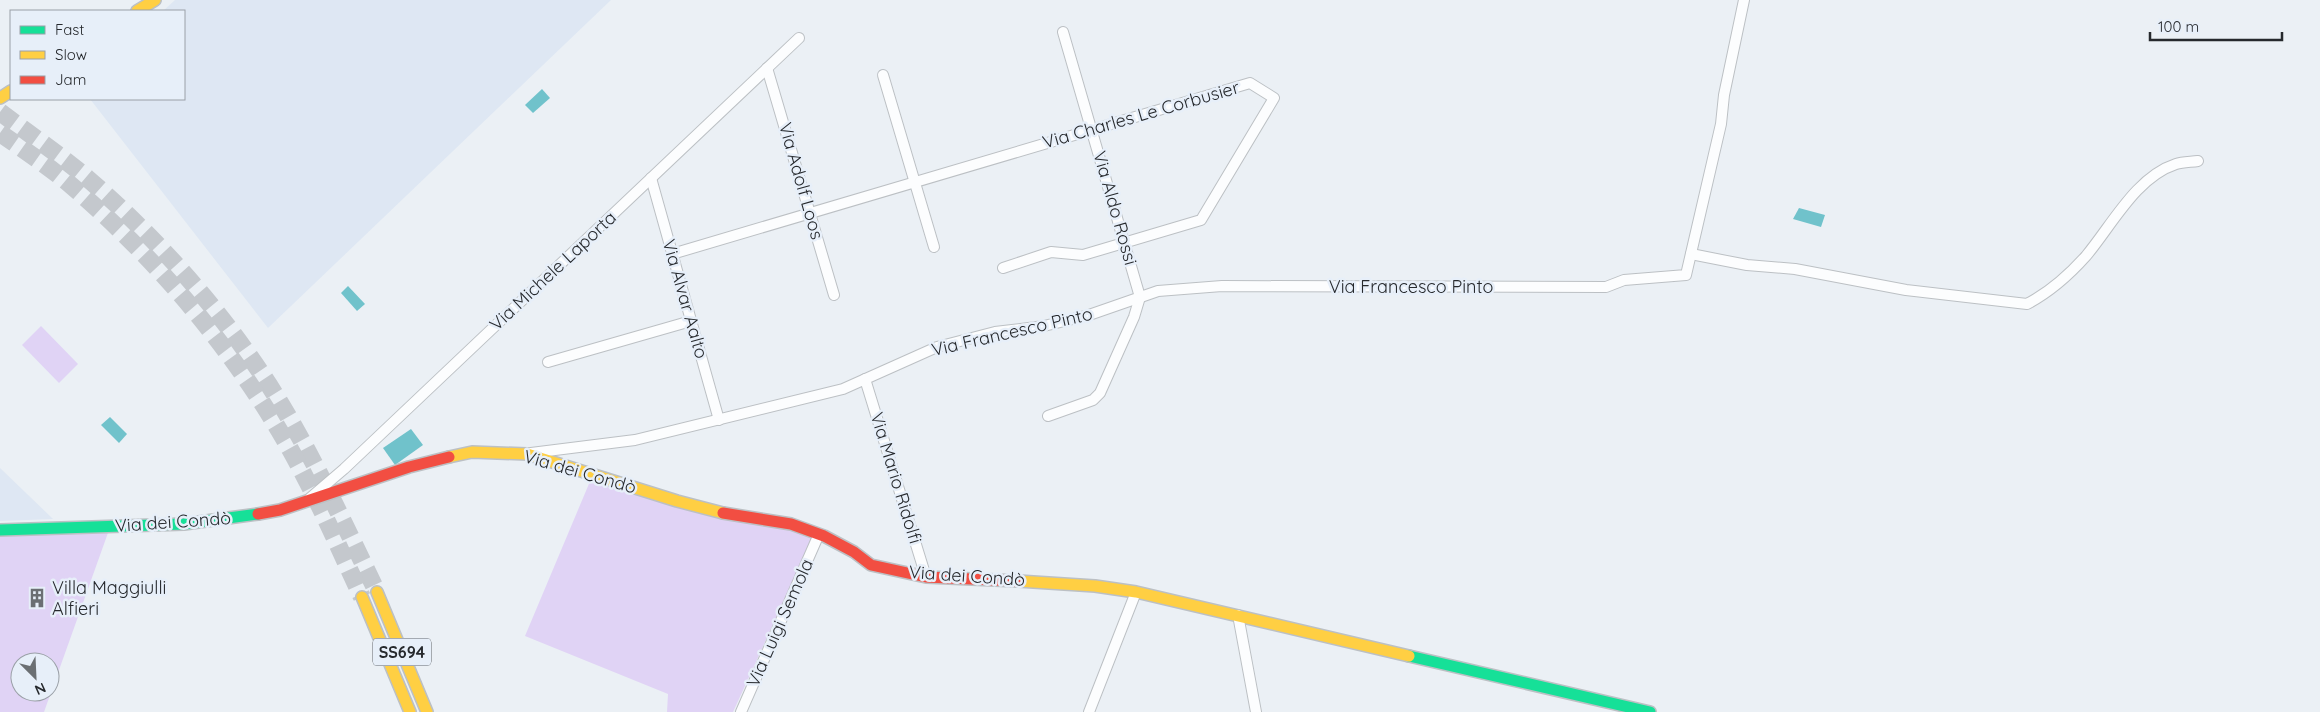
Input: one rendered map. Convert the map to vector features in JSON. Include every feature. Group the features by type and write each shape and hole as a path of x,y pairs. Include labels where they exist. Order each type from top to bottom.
{"main road":[{"path":"139,10 155,0"},
{"name":"Via dei Condò","path":"0,530 218,521 280,510 409,467 472,452 527,454 677,501 725,513 791,524 819,534 854,552 871,565 926,576 961,576 1094,586 1136,592 1238,614 1650,712"},
{"name":"SS694","path":"377,592 427,712"},
{"name":"SS694","path":"362,597 410,712"}],"street":[{"path":"1744,0 1724,96 1722,124 1691,254 1747,265 1795,270 1906,290 2027,304 2043,295 2062,280 2085,256 2146,183 2158,172 2176,164 2198,161"},
{"name":"Via Aldo Rossi","path":"1063,32 1140,297"},
{"name":"Via Michele Laporta","path":"305,502 344,469 799,38"},
{"name":"Via Adolf Loos","path":"767,68 834,295"},
{"path":"883,75 934,247"},
{"name":"Via Charles Le Corbusier","path":"672,254 1250,83 1274,98 1201,220 1083,255 1051,252 1003,268"},
{"name":"Via Alvar Aalto","path":"651,178 719,420"},
{"name":"Via Francesco Pinto","path":"527,454 635,440 843,389 937,347 995,332 1044,326 1089,315 1158,291 1222,286 1606,287 1624,280 1686,275 1691,254"},
{"path":"1048,416 1092,400 1100,393 1134,317 1140,297"},
{"path":"548,362 691,321"},
{"name":"Via Mario Ridolfi","path":"865,379 926,576"},
{"name":"Via Luigi Semola","path":"741,712 819,534"},
{"path":"1089,712 1136,592"},
{"path":"1238,614 1256,712"}],"shaded area":[{"path":"175,0 611,0 268,328 91,100 185,100 185,10 164,10"},
{"path":"41,326 78,364 59,383 22,345"},
{"path":"0,468 53,519 0,521"},
{"path":"591,479 790,527 813,537 733,712 667,712 668,694 525,636"},
{"path":"109,530 60,667 60,652 10,652 10,702 48,702 44,712 0,712 0,536"}],"water":[{"path":"542,89 550,98 533,113 525,105"},
{"path":"1799,208 1825,215 1821,227 1793,219"},
{"path":"348,286 365,304 357,311 341,293"},
{"path":"110,417 127,434 119,443 101,425"},
{"path":"411,429 423,445 395,465 383,448"}],"tunnel":[{"path":"0,112 77,169 141,228 192,282 238,340 293,424 377,592"},
{"path":"0,133 73,187 108,218 174,286 204,323 233,361 285,440 322,510 362,597"}],"traffic: fast":[{"path":"0,530 184,524 258,514"},
{"path":"1409,656 1650,712"}],"traffic: slow":[{"path":"139,10 155,0"},
{"path":"0,98 10,92"},
{"path":"449,457 472,452 527,454 677,501 723,513"},
{"path":"1018,581 1095,586 1136,592 1409,656"},
{"path":"377,592 427,712"},
{"path":"362,597 410,712"}],"traffic: jam":[{"path":"258,514 280,510 409,467 449,457"},
{"path":"723,513 791,524 824,536 854,552 871,565 926,577 1018,581"}],"place":[{"name":"Villa Maggiulli Alfieri","path":"37,598"}]}
